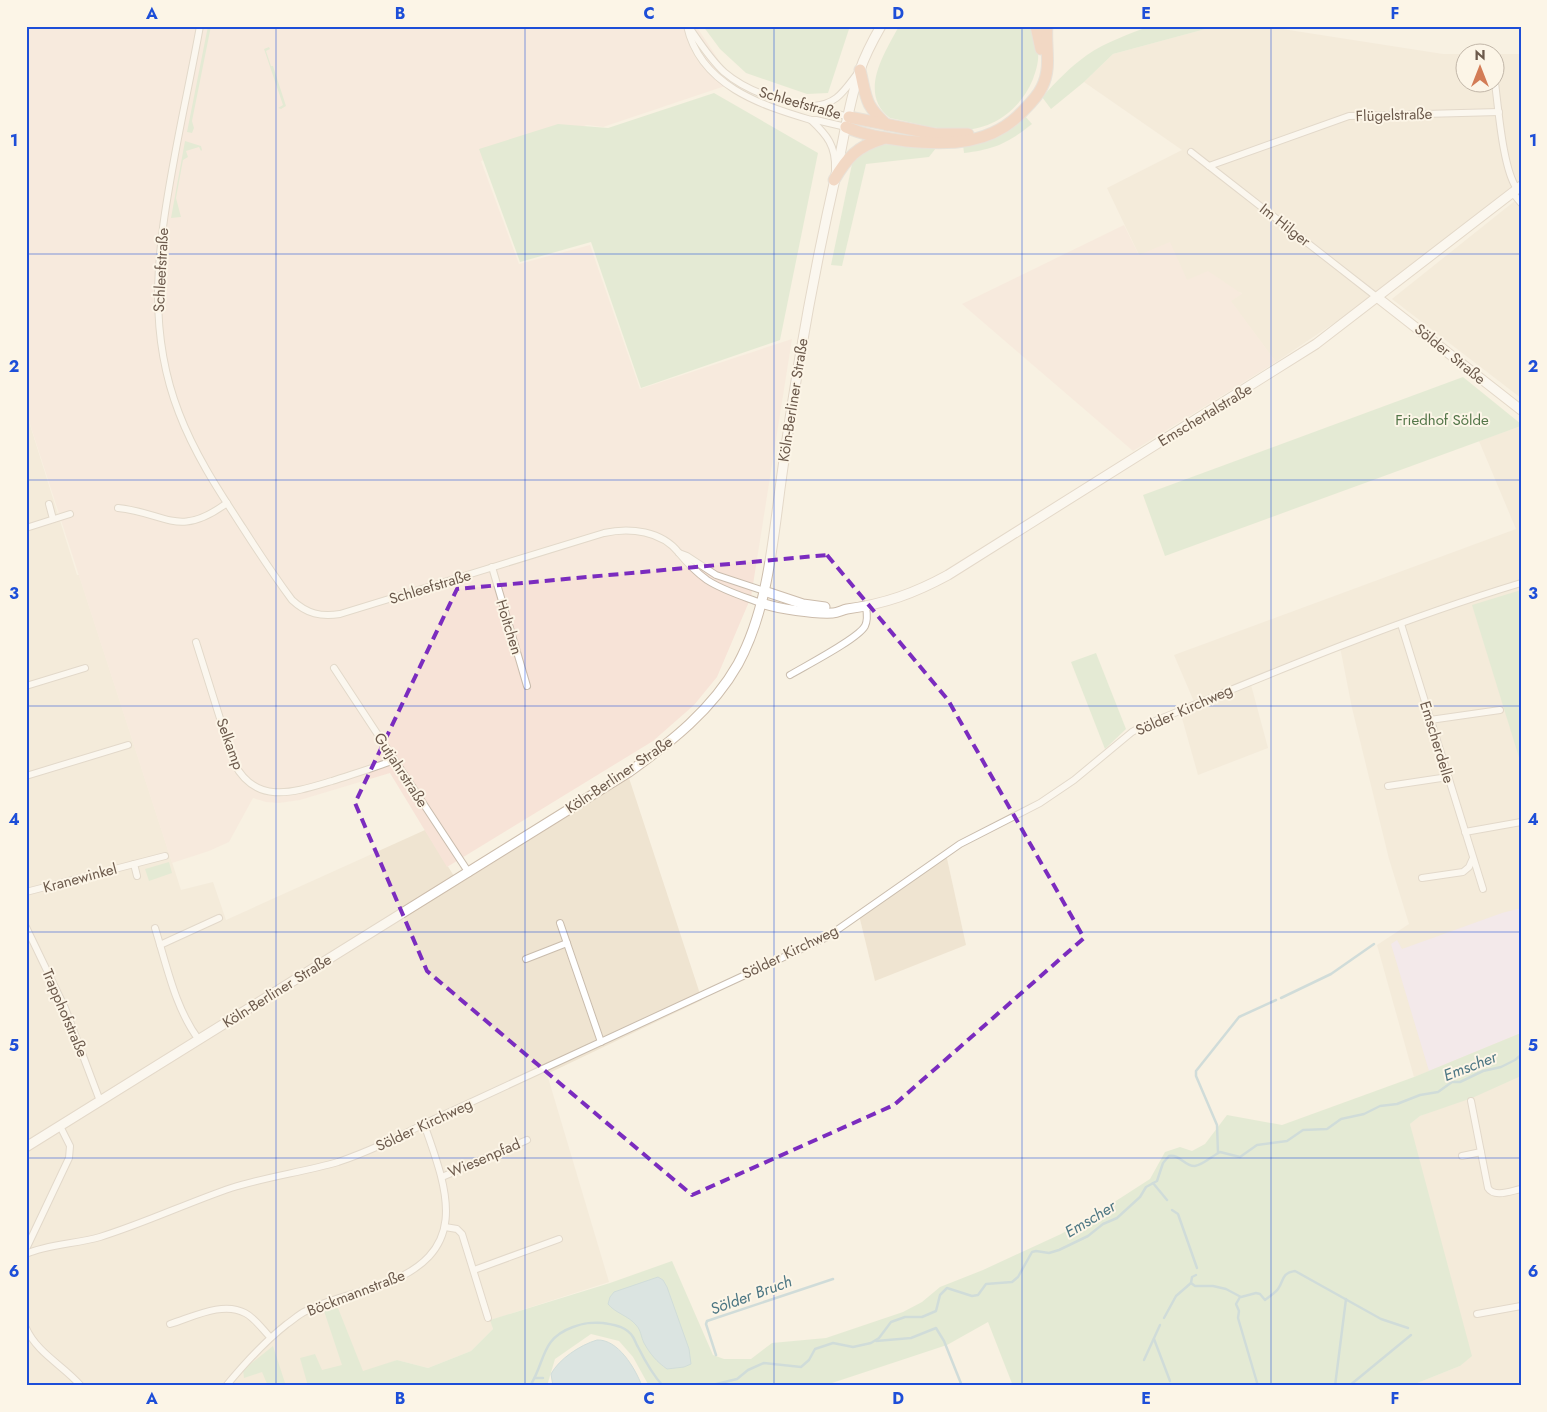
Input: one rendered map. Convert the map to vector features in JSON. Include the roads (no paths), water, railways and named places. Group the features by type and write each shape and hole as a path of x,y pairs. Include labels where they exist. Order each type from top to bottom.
{"highway":[{"path":"848,122 888,126 935,134 960,135 980,132 1004,120 1020,107 1036,83 1041,53 1036,26"},
{"path":"848,122 868,136 882,138 940,144 960,143 984,138 1008,125 1034,100 1043,86 1047,68 1047,26"},
{"path":"860,70 865,96 870,108 888,126"},
{"path":"834,180 853,153 866,144 882,138"}],"main road":[{"name":"Köln-Berliner Straße","path":"26,1147 629,772 665,746 706,708 738,664 761,603 772,547 795,383 834,180 860,70 881,26"},
{"name":"Emschertalstraße","path":"761,603 775,608 835,613 845,609 866,607 904,596 948,575 1316,344 1517,189"},
{"name":"Sölder Straße","path":"1378,298 1521,410"},
{"path":"764,591 803,604 845,609"}],"street":[{"name":"Schleefstraße","path":"200,26 162,224 158,266 158,310 166,371 178,412 197,454 226,503 292,600 298,606 313,614 325,616 340,614 614,530 633,530 651,534 669,544 693,570 714,584 761,603"},
{"name":"Schleefstraße","path":"688,26 705,51 732,78 744,86 765,96 804,106 848,122"},
{"name":"Schleefstraße","path":"688,26 690,40 709,68 740,93 763,104 811,120 848,122"},
{"path":"804,106 821,105 835,100 860,70"},
{"path":"1496,92 1509,174 1517,189 1521,204"},
{"name":"Flügelstraße","path":"1209,166 1349,116 1499,112"},
{"name":"Schleefstraße","path":"811,120 826,134 831,143 835,164 834,180"},
{"name":"Im Hilger","path":"1191,152 1378,298"},
{"path":"118,508 139,511 179,522 190,522 207,516 226,503"},
{"path":"49,504 54,519"},
{"path":"26,528 70,514"},
{"name":"Schleefstraße","path":"679,553 687,556 716,575 764,591"},
{"name":"Holtchen","path":"492,568 527,686"},
{"name":"Sölder Kirchweg","path":"26,1254 40,1249 100,1237 233,1188 336,1162 385,1144 424,1124 827,937 960,844 1040,803 1074,780 1138,729 1250,681 1401,624 1521,583"},
{"path":"790,675 864,628 867,621 866,607"},
{"name":"Emscherdelle","path":"1401,624 1483,889"},
{"name":"Selkamp","path":"196,642 234,763 245,780 254,787 268,792 291,792 394,760"},
{"path":"26,686 85,668"},
{"name":"Gutjahrstraße","path":"334,668 469,872"},
{"path":"1430,720 1500,710"},
{"path":"26,776 128,745"},
{"path":"1388,786 1448,777"},
{"path":"1465,832 1521,822"},
{"name":"Kranewinkel","path":"26,892 165,856"},
{"path":"1422,878 1463,872 1469,867 1473,858"},
{"name":"Kranewinkel","path":"134,864 137,876"},
{"path":"160,945 219,918"},
{"path":"560,923 601,1042"},
{"name":"Trapphofstraße","path":"26,927 66,1008 100,1101"},
{"path":"155,928 182,1010 191,1030 199,1040"},
{"path":"526,959 567,943"},
{"path":"1471,1101 1490,1192 1495,1194 1521,1189"},
{"name":"Böckmannstraße","path":"226,1386 270,1337 305,1311 386,1283 411,1272 433,1251 445,1227 446,1199 442,1176 424,1124"},
{"path":"26,1249 69,1158 70,1146 60,1126"},
{"name":"Wiesenpfad","path":"442,1176 527,1140"},
{"path":"1462,1156 1481,1152"},
{"path":"445,1227 457,1229 462,1234 488,1318"},
{"path":"474,1270 559,1239"},
{"path":"1477,1314 1521,1306"},
{"path":"170,1324 221,1308 235,1308 247,1314 270,1337"},
{"path":"26,1328 28,1338 81,1386"}],"water":[{"path":"658,1277 663,1280 667,1287 689,1349 691,1364 684,1367 667,1369 663,1366 649,1351 636,1325 608,1304 614,1292"},
{"path":"597,1340 605,1341 619,1349 635,1371 642,1386 553,1386 551,1374 559,1363 577,1349"}],"waterway":[{"name":"Emscherdelle","path":"1281,998 1331,974 1374,944"},
{"name":"Emscherdelle","path":"1218,1153 1217,1125 1196,1076 1196,1071 1239,1017 1276,1000"},
{"name":"Emscher","path":"708,1386 737,1379 748,1370 764,1363 801,1367 809,1360 815,1349 833,1343 853,1347 871,1343 879,1338 891,1322 905,1317 922,1317 936,1311 940,1295 947,1288 972,1296 978,1295 986,1284 1012,1282 1018,1277 1032,1252 1049,1253 1059,1250 1088,1236 1103,1224 1117,1218 1140,1197 1146,1187 1157,1181 1163,1163 1169,1156 1176,1157 1191,1166 1198,1165 1220,1152 1240,1157 1257,1145 1287,1141 1303,1130 1327,1129 1341,1119 1364,1114 1380,1106 1397,1104 1420,1095 1438,1092 1452,1082 1460,1082 1483,1071 1501,1067 1521,1055"},
{"path":"1153,1183 1167,1200"},
{"path":"1172,1210 1178,1214 1197,1268"},
{"path":"1196,1275 1192,1277 1191,1283 1195,1286 1213,1286 1226,1289 1241,1297 1256,1293 1260,1294 1265,1300 1278,1289 1285,1275 1295,1271 1381,1319 1408,1328"},
{"name":"Sölder Bruch","path":"716,1355 706,1324 707,1321 833,1279"},
{"path":"1164,1318 1176,1296 1191,1283"},
{"path":"1240,1297 1236,1304 1239,1311 1238,1318 1258,1386"},
{"path":"1335,1386 1346,1299"},
{"name":"Emscher","path":"530,1386 549,1344 555,1338 573,1327 595,1323 615,1325 630,1333 649,1368 663,1386"},
{"path":"1144,1360 1160,1325"},
{"path":"876,1341 911,1338 936,1328 944,1341 962,1386"},
{"path":"1349,1386 1411,1335"},
{"path":"1154,1339 1170,1381"},
{"name":"Emscher","path":"535,1378 543,1378"},
{"name":"Emscher","path":"687,1386 703,1386"}],"park label":[{"name":"Friedhof Sölde","path":"1442,420"}]}
